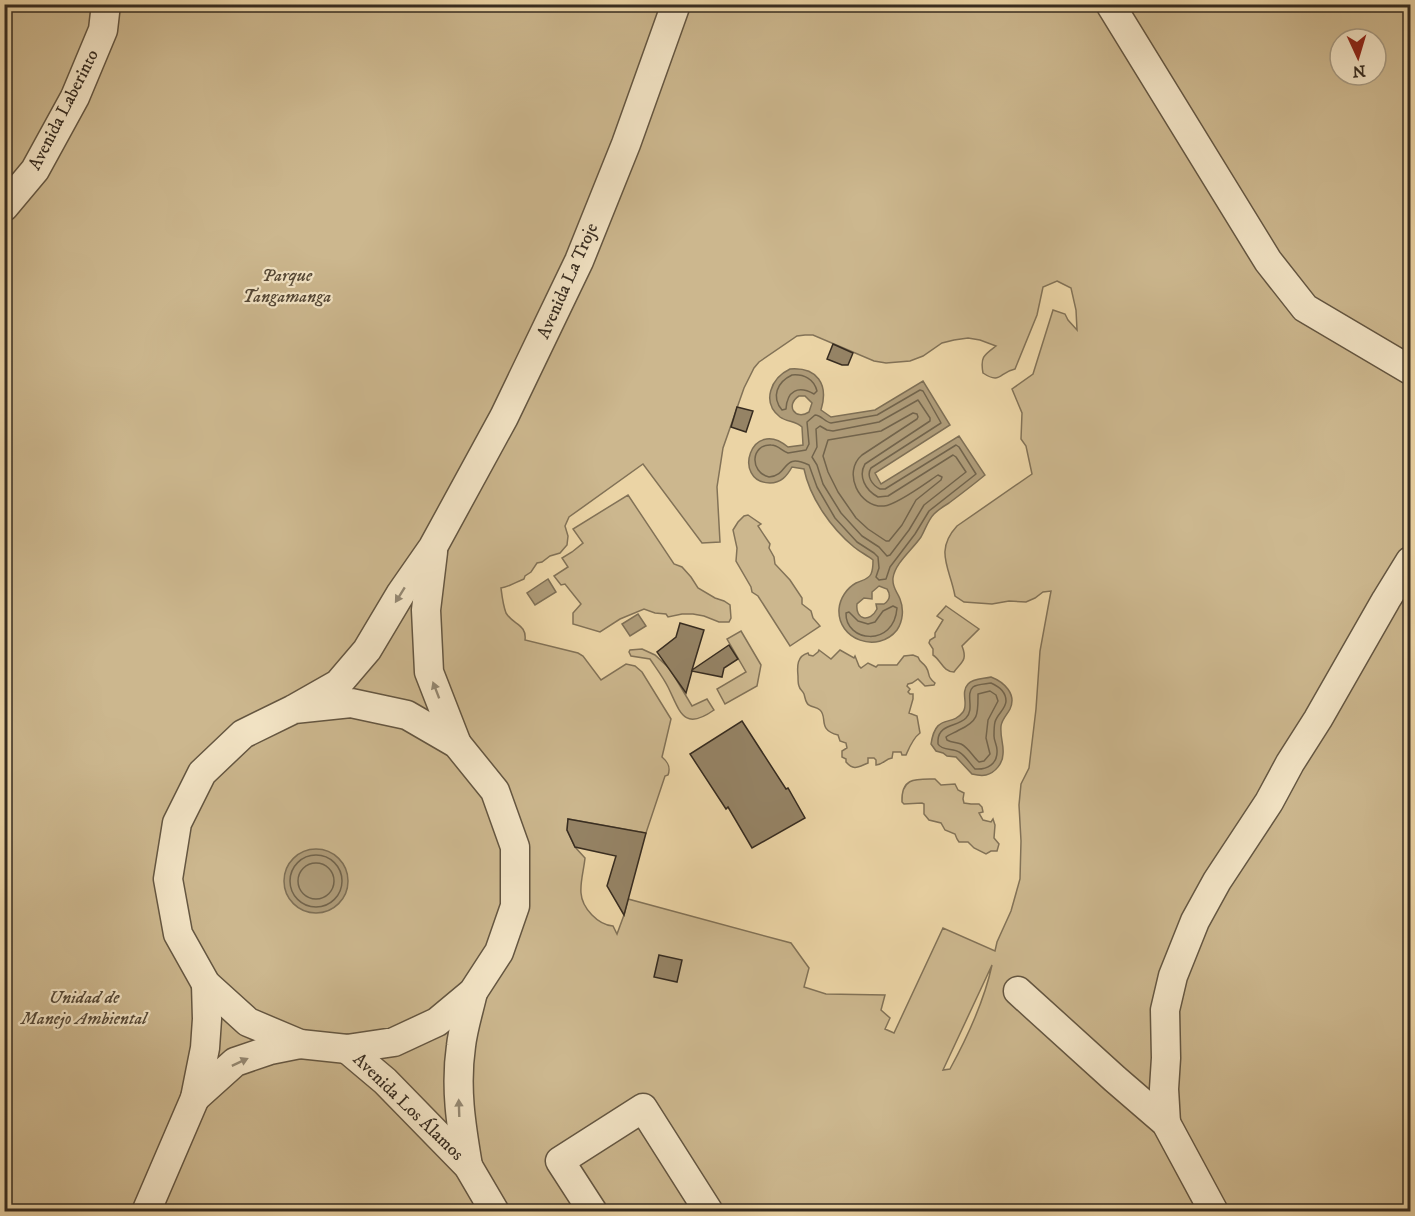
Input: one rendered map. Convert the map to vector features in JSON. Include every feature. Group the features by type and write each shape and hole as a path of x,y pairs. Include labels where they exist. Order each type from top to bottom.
{"street":[{"name":"Avenida Laberinto","path":"4,207 35,171 75,97 103,30 106,4"},
{"name":"Avenida La Troje","path":"294,710 338,684 367,650 401,593 433,547 504,417 579,261 626,144 676,4"},
{"path":"1110,4 1268,261 1305,308 1410,369"},
{"name":"Avenida La Troje","path":"433,547 426,610 429,672 456,744"},
{"path":"1166,1123 1165,1010 1173,976 1195,921 1217,881 1269,802 1410,561"},
{"path":"351,703 407,715 456,744 495,790 515,847 515,906 500,952 473,992 437,1022 394,1042 347,1049 300,1044 248,1022 206,984 178,934 168,879 177,823 202,773 243,734 294,710 351,703"},
{"path":"146,1212 195,1098 206,1048 206,984"},
{"path":"1018,991 1115,1080 1166,1123 1214,1212"},
{"name":"Avenida Los Álamos","path":"468,1166 459,1118 458,1080 461,1045 473,992"},
{"path":"195,1098 235,1062 270,1050 300,1044"},
{"name":"Avenida Los Álamos","path":"347,1049 385,1081 468,1166 495,1212"},
{"path":"593,1212 560,1161 643,1108 709,1212"}],"green space":[{"name":"Parque Tangamanga","path":"5,5 1410,5 1410,1211 5,1211","holes":["1057,281 1071,288 1076,310 1077,330 1065,314 1053,310 1033,374 1012,389 1022,413 1021,439 1026,446 1032,474 957,526 950,535 945,552 955,596 964,602 992,604 1009,601 1026,602 1043,592 1051,591 1040,651 1029,768 1021,784 1020,879 1011,911 995,951 943,928 894,1033 885,1029 890,1018 881,1010 885,995 826,994 804,987 809,968 791,943 628,899 617,934 613,926 602,923 584,904 581,889 585,858 575,847 567,830 568,819 646,833 665,776 669,772 668,765 662,757 671,719 642,672 635,666 626,664 601,680 583,656 578,653 525,640 522,628 506,613 501,588 524,579 537,563 560,553 567,545 568,536 565,526 569,517 643,464 702,543 720,542 717,487 723,448 744,388 759,362 797,336 813,335 874,361 886,363 910,361 923,356 942,343 954,340 968,338 980,340 996,346 986,354 982,363 983,373 997,378 1015,369 1037,315 1043,287","992,965 985,992 969,1031 950,1069 943,1070"]},
{"path":"628,495 674,564 682,567 698,588 730,605 729,622 719,622 693,614 668,617 666,614 644,609 620,619 600,632 573,624 573,613 581,604 565,584 561,585 554,576 568,567 562,558 583,543 573,529"},
{"path":"748,515 761,524 758,526 770,544 769,548 775,564 790,580 802,598 802,604 811,611 813,618 820,626 790,646 758,596 752,592 736,561 737,548 733,530 744,516"},
{"path":"946,606 979,629 962,646 964,658 954,672 947,670 933,655 933,649 929,643 935,637 943,620 937,616"},
{"path":"741,631 761,665 757,686 725,704 717,689 746,672 727,639"},
{"path":"642,649 655,655 670,669 692,706 707,699 714,710 695,719 684,716 650,659 631,656 629,652"},
{"path":"819,650 831,659 840,650 854,658 855,656 861,668 868,663 876,667 878,665 897,665 904,656 918,657 926,667 930,679 935,683 925,686 918,679 907,686 910,689 908,692 913,694 909,713 917,716 920,733 913,740 906,755 893,752 892,758 876,765 874,758 868,758 868,763 856,767 851,767 846,762 846,759 842,757 842,751 847,748 846,743 840,741 838,735 827,730 822,713 808,705 799,685 798,662 804,654 808,653 813,656"},
{"path":"935,779 941,785 955,784 958,790 964,793 964,803 979,804 983,812 979,813 983,820 991,822 993,819 994,838 999,844 997,851 986,854 968,842 959,842 955,834 945,830 941,823 929,820 924,814 924,804 904,804 902,802 904,788 911,781"}],"water":[{"path":"790,369 799,369 814,374 822,385 821,410 831,417 875,410 923,381 950,425 875,473 881,484 959,436 985,475 934,514 921,537 897,567 893,581 901,603 902,619 897,630 880,641 870,642 851,636 840,620 839,609 842,597 853,585 870,576 873,560 854,547 830,522 811,491 804,469 792,467 783,478 770,483 758,480 751,473 750,453 764,439 775,440 788,447 803,445 802,427 780,417 771,404 773,384","holes":["799,396 805,396 812,403 809,412 800,415 792,407","879,586 887,589 889,599 884,604 876,604 877,609 874,613 864,618 858,614 857,604 864,598 872,599 872,592"]},
{"path":"548,579 556,592 535,605 527,593"},
{"path":"638,614 646,626 630,636 622,624"},
{"path":"991,677 1008,689 1012,704 1001,726 1002,761 992,772 977,775 972,774 956,757 936,751 931,744 936,728 958,717 965,709 965,691 968,684"},
{"path":"316,849 334,855 342,863 348,881 342,899 334,907 316,913 298,907 290,899 284,881 290,863 298,855"}],"building":[{"path":"833,344 853,353 848,365 827,359"},
{"path":"737,407 753,411 746,432 731,427"},
{"path":"680,623 704,630 692,670 729,645 738,659 724,668 722,677 692,671 686,693 657,652 676,637"},
{"path":"742,721 786,789 788,788 805,818 752,848 728,807 726,809 690,754"},
{"path":"568,819 646,833 624,915 607,886 616,856 575,847 567,830"},
{"path":"659,955 682,960 677,982 654,977"}],"park label":[{"name":"Unidad de Manejo Ambiental","path":"84,1008"}]}
